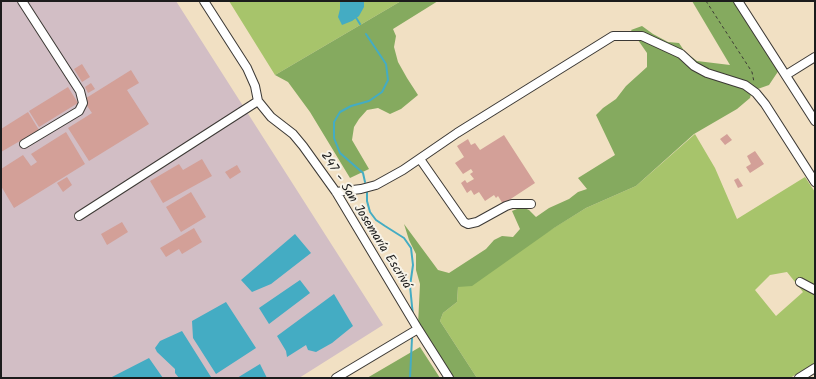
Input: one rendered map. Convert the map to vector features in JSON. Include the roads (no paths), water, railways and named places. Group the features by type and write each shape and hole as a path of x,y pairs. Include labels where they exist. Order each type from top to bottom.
{"street":[{"path":"22,1 80,91 83,103 79,112 24,144"},
{"name":"247 - San Josemaría Escrivá","path":"204,1 247,68 255,86 258,101 271,117 293,134 336,192 449,378"},
{"path":"738,1 815,121"},
{"path":"336,192 361,189 376,185 420,159 457,133 613,36 642,36 682,54 694,66 707,73 745,85 756,93 765,104 815,182"},
{"path":"786,75 815,57"},
{"path":"78,216 258,101"},
{"path":"420,159 464,222 468,224 477,222 512,204 531,204"},
{"path":"800,282 815,290"},
{"path":"336,378 418,329"},
{"path":"799,378 815,368"}],"water":[{"path":"340,1 364,1 364,7 359,16 342,25 338,17"},
{"path":"295,234 311,253 271,284 252,292 241,280"},
{"path":"300,280 310,293 269,324 259,308"},
{"path":"334,294 353,326 332,343 316,352 308,350 306,345 287,357 286,351 277,336"},
{"path":"226,302 256,348 216,374 193,338 192,321"},
{"path":"182,331 211,377 210,378 179,378 175,373 175,369 157,352 155,348 160,341"},
{"path":"149,358 163,378 110,378"},
{"path":"260,364 267,378 237,378"}],"waterway":[{"path":"355,16 360,24"},
{"path":"365,182 363,173 340,153 334,138 334,122 340,112 351,106 369,101 382,92 388,80 386,64 366,34"},
{"path":"367,190 367,201 370,212 376,220 404,238 411,248 413,265 410,286 413,316"},
{"path":"410,378 412,338"}]}
